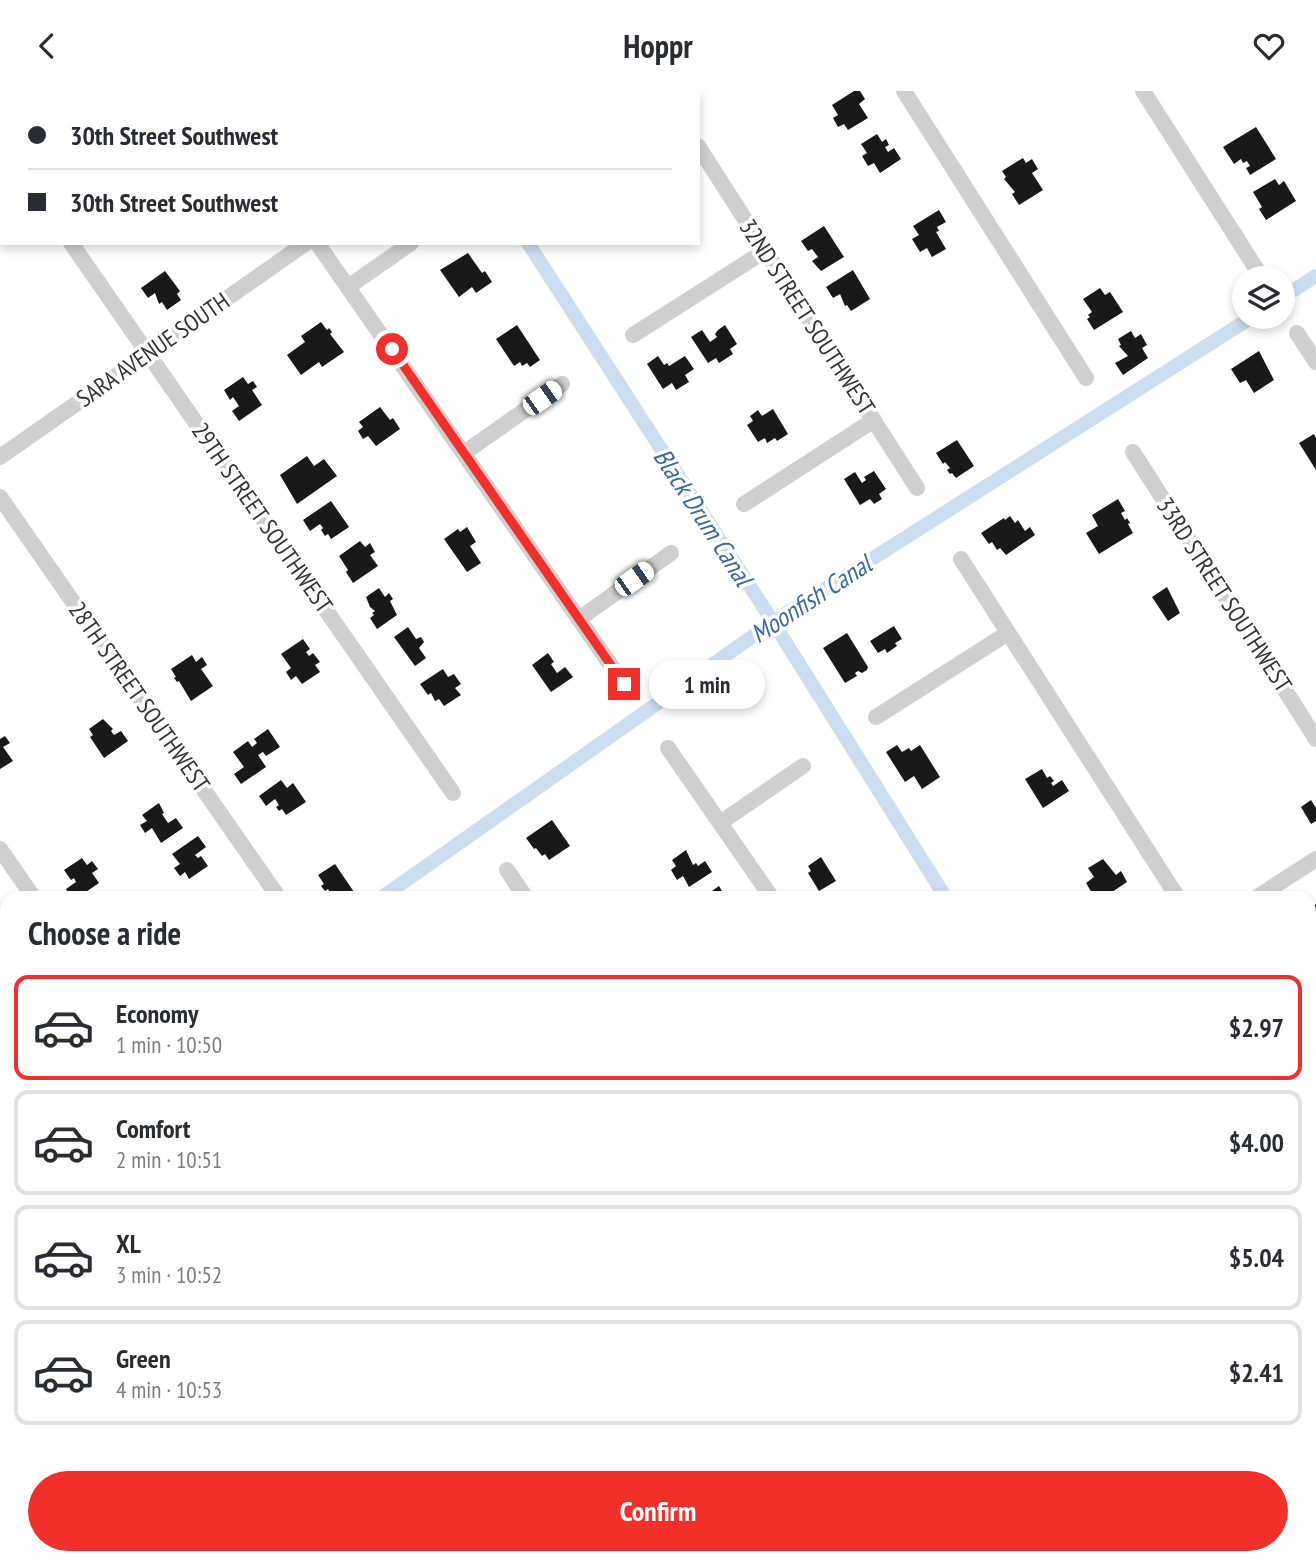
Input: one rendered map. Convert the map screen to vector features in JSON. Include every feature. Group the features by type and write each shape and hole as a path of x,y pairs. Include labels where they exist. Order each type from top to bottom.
{"street":[{"path":"904,91 1086,378"},
{"path":"1143,91 1255,266"},
{"name":"32ND STREET SOUTHWEST","path":"700,149 917,488"},
{"name":"29TH STREET SOUTHWEST","path":"72,245 453,793"},
{"name":"SARA AVENUE SOUTH","path":"0,457 303,245"},
{"path":"318,245 624,684"},
{"path":"348,287 408,245"},
{"path":"633,335 765,251"},
{"path":"1297,333 1316,362"},
{"path":"464,453 562,384"},
{"path":"744,504 874,421"},
{"name":"33RD STREET SOUTHWEST","path":"1133,452 1316,739"},
{"name":"28TH STREET SOUTHWEST","path":"0,497 274,891"},
{"path":"579,619 671,553"},
{"path":"961,559 1174,891"},
{"path":"876,717 1008,633"},
{"path":"668,748 767,891"},
{"path":"720,823 803,766"},
{"path":"0,849 29,891"},
{"path":"1267,891 1316,859"},
{"path":"507,870 521,891"}],"building":[{"path":"854,91 860,91 865,99 859,104 868,118 848,130 844,124 838,127 833,118 838,115 832,105"},
{"path":"1256,127 1276,159 1250,175 1246,168 1250,166 1247,161 1243,163 1241,159 1234,164 1223,147"},
{"path":"877,134 882,142 886,139 889,145 885,147 888,152 894,148 901,159 880,173 874,163 868,166 862,156 867,153 861,144"},
{"path":"1023,158 1026,163 1032,159 1038,169 1032,173 1043,190 1019,205 1012,194 1015,192 1004,179 1006,177 1002,171"},
{"path":"1275,179 1279,185 1284,181 1296,201 1266,220 1253,192"},
{"path":"939,210 946,222 937,227 939,231 936,232 946,249 932,257 927,248 920,252 912,239 919,235 913,226"},
{"path":"824,226 844,257 821,271 812,261 818,257 812,249 808,251 801,241"},
{"path":"468,253 492,282 476,293 472,287 459,297 440,270"},
{"path":"853,270 870,299 851,311 845,306 840,294 833,298 826,287"},
{"path":"165,271 180,291 177,294 181,300 167,310 162,302 159,304 155,293 148,298 141,288"},
{"path":"1100,288 1105,295 1110,292 1123,312 1094,330 1087,319 1092,312 1083,299"},
{"path":"321,322 327,330 329,328 332,332 330,334 344,352 322,367 319,362 301,375 287,355 305,342 301,336"},
{"path":"517,325 540,360 530,367 527,363 522,366 520,362 514,366 496,339"},
{"path":"725,325 737,344 730,349 733,354 719,363 716,358 708,363 691,337 702,330 710,342"},
{"path":"1131,331 1135,338 1141,334 1147,345 1142,348 1148,358 1123,375 1115,363 1128,356 1119,346 1121,345 1118,339"},
{"path":"1259,351 1274,380 1254,393 1246,380 1240,383 1231,369"},
{"path":"658,356 664,365 667,363 669,366 685,356 694,369 685,375 689,382 676,390 672,383 663,389 647,364"},
{"path":"243,377 248,384 253,381 257,387 252,390 262,405 239,421 232,411 239,406 233,397 230,400 224,390"},
{"path":"380,407 390,420 393,418 400,429 376,446 368,436 363,439 358,431 363,427 359,422"},
{"path":"773,409 788,434 777,441 775,438 767,443 765,438 758,442 747,425 753,421 750,416 758,410 762,416"},
{"path":"1314,434 1316,438 1316,470 1299,443"},
{"path":"957,440 974,466 956,478 950,474 947,470 950,468 945,462 943,464 936,453"},
{"path":"307,456 314,466 324,459 337,476 297,504 280,475"},
{"path":"874,471 886,489 879,494 882,499 874,504 870,499 860,505 844,479 855,472 862,483 866,480 864,477"},
{"path":"1118,499 1125,511 1121,513 1130,523 1128,524 1133,533 1099,554 1086,533 1098,526 1092,515"},
{"path":"331,501 349,527 331,539 328,534 325,536 320,524 310,531 303,520"},
{"path":"1010,516 1015,523 1018,520 1025,531 1030,527 1035,535 1006,555 1000,548 997,550 992,542 989,544 981,533"},
{"path":"467,527 476,542 470,546 481,563 467,572 444,539 458,529 460,532"},
{"path":"360,541 365,547 370,543 375,552 370,555 378,566 353,583 339,556"},
{"path":"1167,587 1180,613 1168,621 1152,597"},
{"path":"379,588 385,597 389,593 393,599 390,601 397,615 377,629 370,618 375,611 366,597"},
{"path":"894,626 902,639 887,653 885,649 878,653 870,641"},
{"path":"408,627 416,639 421,637 424,642 419,648 426,658 415,666 394,637"},
{"path":"847,633 868,667 862,673 855,673 857,676 845,683 823,648"},
{"path":"303,639 310,649 306,652 309,656 313,653 320,662 315,665 320,672 302,684 296,676 291,680 286,672 291,668 281,654"},
{"path":"548,653 557,673 565,667 573,677 551,692 532,665"},
{"path":"192,655 196,662 202,657 207,665 201,669 213,686 191,701 179,681 174,678 176,677 171,669"},
{"path":"443,669 448,677 454,674 461,684 455,688 461,695 444,706 439,699 435,701 431,693 428,695 420,684"},
{"path":"103,719 113,729 111,731 114,735 121,731 128,741 104,758 90,737 93,735 89,729"},
{"path":"268,729 280,747 266,756 263,752 258,755 266,767 241,784 234,774 244,767 233,752 248,741 252,747 257,743 254,739"},
{"path":"5,736 10,743 3,747 13,761 0,769 0,739"},
{"path":"897,745 902,752 909,748 911,751 920,745 940,777 922,789 914,776 905,782 886,752"},
{"path":"1042,769 1047,778 1050,776 1054,781 1051,783 1053,786 1062,780 1069,791 1043,808 1025,779"},
{"path":"281,780 287,788 293,783 306,802 286,815 282,809 279,811 276,807 279,805 275,799 266,806 259,796"},
{"path":"1311,800 1316,808 1316,821 1311,824 1301,807"},
{"path":"159,803 168,823 176,818 183,828 161,843 152,828 145,833 140,825 147,821 142,815"},
{"path":"552,820 570,846 549,860 545,854 542,856 534,849 526,838"},
{"path":"198,836 206,847 195,855 198,858 201,856 208,866 189,879 185,872 180,876 174,868 180,864 172,854"},
{"path":"686,850 693,865 696,863 698,866 705,861 712,872 689,887 683,876 677,880 671,870 676,866 672,860"},
{"path":"821,857 836,881 819,891 808,873 811,871 808,866"},
{"path":"82,858 87,865 92,861 98,869 92,873 99,883 87,891 67,891 66,889 76,882 74,878 71,880 64,870"},
{"path":"1103,859 1116,875 1121,871 1127,882 1114,891 1091,891 1086,883 1094,877 1088,868"},
{"path":"335,864 353,891 325,891 318,875"}],"waterway":[{"name":"Black Drum Canal","path":"529,245 773,622 942,891"},
{"name":"Moonfish Canal","path":"1295,289 1316,276"},
{"name":"Moonfish Canal","path":"391,891 773,622 1233,329"}],"route":[{"path":"392,349 624,684"}]}
